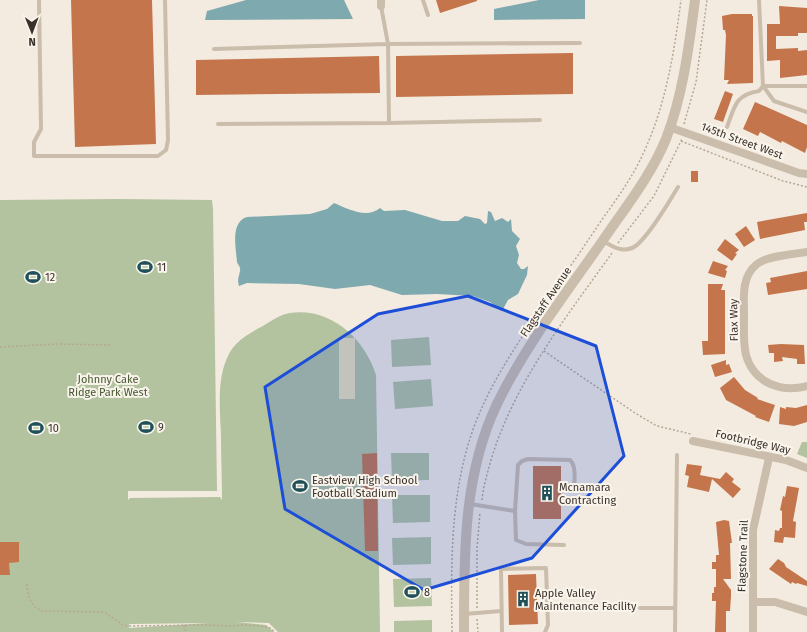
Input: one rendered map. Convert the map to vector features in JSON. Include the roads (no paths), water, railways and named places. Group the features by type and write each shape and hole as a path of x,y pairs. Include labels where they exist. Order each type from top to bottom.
{"street":[{"name":"Flagstaff Avenue","path":"464,632 464,556 469,504 479,452 497,405 524,355 649,172 669,127 686,67 695,0"},
{"name":"145th Street West","path":"669,127 799,174 807,174"},
{"name":"Flax Way","path":"807,252 760,262 748,274 744,290 745,350 751,366 763,380 778,388 790,389 807,386"},
{"name":"Footbridge Way","path":"692,437 755,453 768,458 786,460 807,468"},
{"name":"Flagstone Trail","path":"753,632 753,530 768,458"},
{"path":"753,602 775,602 807,612"}],"lane":[{"path":"39,0 42,129 34,142 34,156 158,156 166,150 168,140 165,0"},
{"path":"423,0 428,16"},
{"path":"759,0 763,86 774,101 807,112"},
{"path":"381,3 388,44 389,123"},
{"path":"214,49 294,48 388,44 580,43"},
{"path":"763,86 807,86"},
{"path":"727,127 738,99 747,93 759,91 763,86"},
{"path":"218,124 540,120"},
{"path":"603,241 615,248 624,250 634,248 661,215 678,187"},
{"path":"675,632 677,455"},
{"path":"564,545 526,544 516,540 514,534 518,465 522,461 528,459 570,460 573,463 574,470 574,490"},
{"path":"469,504 515,511"},
{"path":"502,632 501,569 546,568 548,625 545,632"},
{"path":"640,608 675,608"},
{"path":"464,614 501,611"}],"water":[{"path":"246,0 344,0 353,19 205,20 207,11"},
{"path":"539,0 585,0 585,19 494,20 494,9"},
{"path":"334,203 363,213 369,213 380,208 384,211 405,210 442,221 458,221 465,216 480,219 485,224 487,223 488,211 491,212 495,221 502,218 508,222 511,219 512,231 520,239 516,246 519,255 517,263 521,269 528,266 527,275 518,294 508,300 502,311 490,302 473,296 437,294 402,295 370,285 335,289 299,284 247,283 239,286 238,280 240,267 237,262 235,236 238,224 242,220 247,217 310,214 327,209"}],"place":[{"name":"11","path":"145,267"},
{"name":"12","path":"33,277"},
{"name":"9","path":"146,427"},
{"name":"10","path":"36,428"},
{"name":"Eastview High School Football Stadium","path":"300,486"},
{"name":"Mcnamara Contracting","path":"547,493"},
{"name":"8","path":"412,592"},
{"name":"Apple Valley Maintenance Facility","path":"523,599"}],"park label":[{"name":"Johnny Cake Ridge Park West","path":"108,385"}]}
